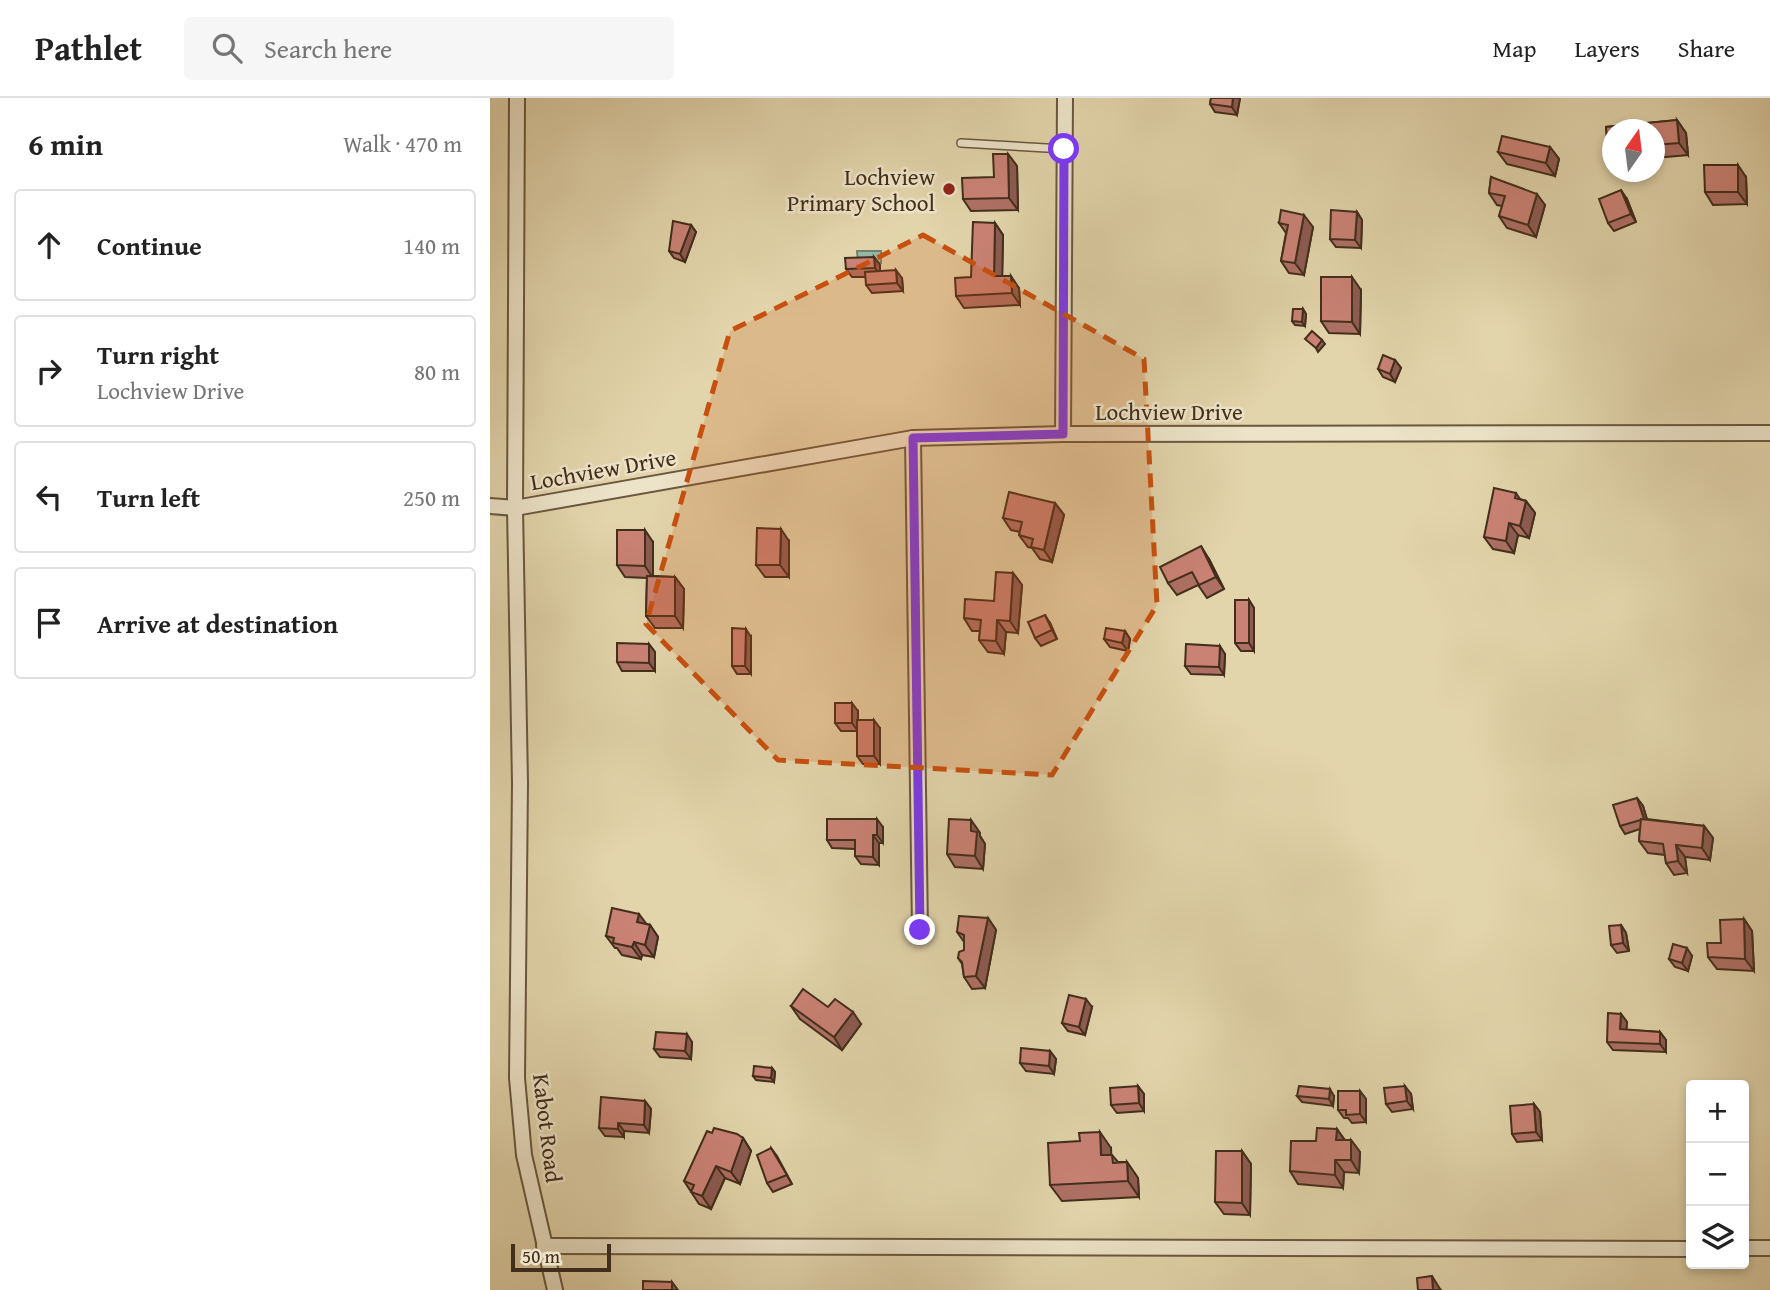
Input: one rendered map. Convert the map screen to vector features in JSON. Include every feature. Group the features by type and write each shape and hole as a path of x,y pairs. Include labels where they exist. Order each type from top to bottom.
{"street":[{"name":"Kabot Road","path":"517,98 515,508 520,783 517,1078 524,1155 555,1290"},
{"path":"1063,434 1065,98"},
{"name":"Lochview Drive","path":"490,506 515,508 913,438 1063,434 1770,433"},
{"path":"913,438 920,930"},
{"path":"544,1246 1686,1249"},
{"path":"1749,1248 1770,1248"}],"lane":[{"path":"961,143 1064,149"}],"highlighted area":[{"path":"923,235 1144,359 1157,605 1052,775 778,760 646,624 730,331"}],"shaded area":[{"path":"857,251 881,251 881,263 858,263"}],"building":[{"path":"1211,98 1233,98 1232,107 1210,104"},
{"path":"1677,120 1679,143 1665,144 1665,121"},
{"path":"1502,136 1550,147 1546,163 1498,152"},
{"path":"993,154 1008,154 1009,198 963,199 962,178 994,177"},
{"path":"1704,165 1738,165 1738,192 1705,192"},
{"path":"1491,177 1537,194 1528,225 1499,216 1505,196 1489,193"},
{"path":"1621,190 1631,214 1608,223 1599,199"},
{"path":"1281,210 1304,215 1295,263 1281,261 1288,225 1279,223"},
{"path":"1331,210 1357,212 1355,240 1330,239"},
{"path":"673,221 691,225 680,254 669,251"},
{"path":"973,222 995,223 994,276 1011,276 1012,293 956,296 955,278 971,277"},
{"path":"874,257 875,268 846,269 845,258"},
{"path":"896,270 897,283 866,285 865,272"},
{"path":"1321,277 1352,277 1352,322 1321,321"},
{"path":"1293,309 1303,309 1302,322 1292,321"},
{"path":"1312,331 1322,340 1316,348 1305,339"},
{"path":"1383,355 1395,360 1390,374 1378,369"},
{"path":"1494,488 1516,493 1515,498 1526,501 1520,526 1509,523 1506,541 1484,537"},
{"path":"1009,492 1055,503 1044,550 1031,547 1033,539 1019,535 1022,522 1003,518"},
{"path":"757,528 781,529 780,565 756,565"},
{"path":"617,530 645,530 645,566 617,565"},
{"path":"1201,546 1216,577 1199,585 1192,572 1168,583 1160,567"},
{"path":"996,572 1013,573 1010,621 997,620 996,641 979,640 981,620 964,618 965,599 994,601"},
{"path":"647,576 675,577 675,616 646,616"},
{"path":"1235,600 1249,600 1249,643 1235,643"},
{"path":"1045,615 1052,630 1035,638 1028,622"},
{"path":"732,628 746,629 745,666 732,666"},
{"path":"1106,628 1125,631 1122,643 1104,639"},
{"path":"617,643 649,644 649,663 617,662"},
{"path":"1186,644 1220,646 1219,667 1185,666"},
{"path":"835,703 852,703 852,723 835,723"},
{"path":"857,720 874,720 874,756 857,756"},
{"path":"1637,798 1644,819 1620,826 1613,805"},
{"path":"827,819 877,819 877,835 873,835 873,857 855,856 855,840 827,840"},
{"path":"949,819 971,820 971,831 977,832 975,856 947,854"},
{"path":"1641,819 1704,826 1702,848 1676,845 1678,861 1666,863 1663,844 1639,841"},
{"path":"612,908 639,914 637,922 650,925 645,945 634,942 632,947 613,943 614,938 606,936"},
{"path":"959,916 988,918 976,976 964,977 962,962 958,958 959,952 964,950 964,935 957,932"},
{"path":"1744,919 1745,959 1708,957 1707,943 1721,943 1720,920"},
{"path":"1621,925 1623,943 1611,945 1609,926"},
{"path":"1673,944 1687,948 1682,963 1669,959"},
{"path":"803,989 828,1007 835,999 853,1012 834,1037 791,1006"},
{"path":"1069,995 1086,999 1079,1027 1062,1023"},
{"path":"1608,1013 1621,1014 1620,1029 1660,1032 1660,1044 1607,1042"},
{"path":"656,1032 687,1034 685,1051 654,1049"},
{"path":"1021,1048 1050,1051 1049,1066 1020,1063"},
{"path":"754,1066 772,1068 771,1078 753,1076"},
{"path":"1138,1086 1139,1103 1111,1105 1110,1088"},
{"path":"1299,1086 1330,1089 1329,1099 1297,1096"},
{"path":"1405,1086 1407,1101 1386,1104 1384,1088"},
{"path":"1338,1091 1360,1091 1360,1114 1346,1115 1346,1110 1338,1110"},
{"path":"601,1097 645,1101 644,1125 618,1123 618,1129 599,1128"},
{"path":"1534,1104 1536,1132 1512,1134 1510,1106"},
{"path":"714,1128 743,1138 731,1172 716,1166 702,1196 691,1192 694,1185 684,1181 707,1131 712,1133"},
{"path":"1317,1128 1337,1129 1336,1140 1351,1140 1351,1160 1335,1160 1335,1175 1290,1171 1291,1141 1316,1141"},
{"path":"1100,1132 1101,1155 1112,1155 1113,1163 1127,1162 1128,1181 1050,1185 1048,1143 1080,1141 1079,1133"},
{"path":"771,1148 787,1175 767,1183 757,1155"},
{"path":"1216,1151 1242,1151 1242,1203 1215,1202"},
{"path":"1432,1276 1433,1290 1418,1290 1417,1278"},
{"path":"643,1281 672,1282 672,1290 643,1290"}],"place":[{"name":"Lochview Primary School","path":"949,189"}],"route":[{"path":"920,930 913,438 1063,434 1064,149"}]}
